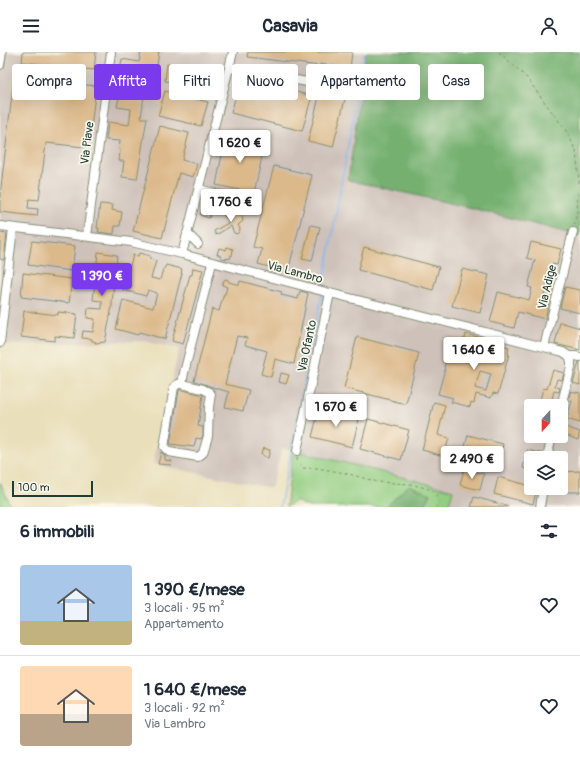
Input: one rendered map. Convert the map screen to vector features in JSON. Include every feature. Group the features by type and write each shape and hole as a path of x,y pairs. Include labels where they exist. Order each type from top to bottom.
{"street":[{"path":"0,65 2,52"},
{"name":"Via Piave","path":"87,236 111,52"},
{"path":"182,254 233,52"},
{"path":"230,68 306,82"},
{"path":"199,189 254,203"},
{"name":"Via Lambro","path":"0,226 131,242 544,347 563,352 569,356 580,357"},
{"path":"0,343 13,228"},
{"name":"Via Adige","path":"544,347 573,232"},
{"path":"187,233 198,246 204,260"},
{"path":"182,384 212,263"},
{"name":"Via Ofanto","path":"297,451 328,293"},
{"path":"563,399 571,367 569,356"},
{"path":"178,384 182,384 203,389 211,394 208,436 203,453 198,457 169,452 164,447 174,387 178,384"},
{"path":"540,507 542,495"}],"path":[{"path":"499,52 526,77 567,132 576,151 579,181 577,212 573,232"},
{"path":"297,451 297,460 303,468 317,468 378,482 410,484 426,488 435,492 439,503 436,507"}],"shaded area":[{"path":"0,52 366,52 366,57 371,64 306,64 306,100 397,100 476,209 580,236 580,507 448,507 452,490 282,448 271,488 153,464 179,349 144,341 0,345"}],"green space":[{"path":"366,52 580,52 580,236 476,209 348,180 359,100 420,100 420,64 364,64"},
{"path":"293,450 453,490 448,507 424,507 431,494 409,485 386,507 308,507 296,501 286,507"},
{"path":"0,482 11,507 0,507"},
{"path":"409,485 431,494 424,507 386,507"}],"building":[{"path":"23,52 96,52 94,70 86,69 86,64 40,64 22,62"},
{"path":"141,52 159,52 157,64 121,64 122,59 139,62"},
{"path":"248,52 352,52 351,64 306,64 247,57"},
{"path":"167,64 169,64 169,82 165,81"},
{"path":"86,85 94,86 94,100 91,128 86,128 84,147 46,143 39,200 29,199 28,208 38,209 37,216 0,212 0,195 12,95 12,100 86,100"},
{"path":"165,91 169,92 169,100 200,100 208,102 201,126 158,116"},
{"path":"298,92 306,94 306,100 311,100 302,131 231,113 235,100 298,100"},
{"path":"118,100 143,100 141,118 147,118 137,179 122,177 124,161 119,161 120,141 106,140 108,122 129,125 131,109 117,107"},
{"path":"318,100 345,100 333,147 308,141"},
{"path":"160,126 189,133 182,160 197,164 193,177 179,173 162,238 133,231"},
{"path":"226,135 265,143 254,193 216,185"},
{"path":"274,166 312,175 288,272 258,264 262,249 253,247"},
{"path":"204,201 214,204 209,218 200,215"},
{"path":"100,204 113,205 112,210 122,212 120,226 115,226 114,234 98,232 99,228 97,228"},
{"path":"228,211 232,216 238,214 242,216 243,221 238,225 240,229 239,232 237,234 234,233 231,226 216,235 214,231 230,222 224,216 224,213"},
{"path":"311,225 320,227 312,261 302,259"},
{"path":"0,233 7,234 4,260 0,259"},
{"path":"32,241 75,246 72,271 28,265"},
{"path":"531,242 561,249 557,265 552,264 544,295 550,297 545,319 518,312 514,328 490,322 498,292 529,300 532,288 528,287 535,260 527,258"},
{"path":"227,247 233,249 232,256 231,255 230,259 221,258 221,256 217,254 219,248 226,250"},
{"path":"364,247 439,267 433,290 358,270"},
{"path":"98,252 117,255 112,306 105,342 95,343 96,342 92,341 92,339 82,338 83,331 93,332 95,319 87,318 88,308 102,309 102,301 93,300"},
{"path":"139,253 150,256 150,259 156,261 151,278 160,280 163,269 166,265 182,269 165,339 139,332 138,335 116,329 123,300 153,308 157,293 148,290 146,296 123,290 133,255 138,256"},
{"path":"193,268 203,270 183,344 172,341"},
{"path":"462,269 489,275 480,313 452,306"},
{"path":"23,273 72,279 69,303 21,297"},
{"path":"227,279 229,282 239,285 240,281 282,292 281,295 298,299 300,291 308,293 294,364 275,359 271,377 261,374 267,351 245,345 247,338 237,336 225,384 249,390 243,411 225,407 229,392 194,381 212,309 219,311 227,287 222,285 224,280"},
{"path":"565,287 580,290 580,313 560,308"},
{"path":"24,311 58,315 58,312 77,314 74,338 55,336 55,341 21,337"},
{"path":"560,322 580,328 580,350 555,344"},
{"path":"466,334 509,347 509,354 498,394 493,393 491,398 476,394 474,403 471,402 470,407 451,402 453,398 438,394 446,360 450,361 451,355 457,357 463,339 465,339","holes":["480,371 491,374 486,391 475,388"]},
{"path":"357,337 419,353 406,404 344,388"},
{"path":"580,362 580,385 573,383"},
{"path":"553,370 564,373 562,380 557,379 555,386 560,388 559,392 554,391 552,399 540,399 543,388 547,389"},
{"path":"281,373 289,375 286,384 279,382"},
{"path":"179,390 203,395 198,426 203,427 203,435 201,439 196,438 194,447 170,444"},
{"path":"571,391 580,393 580,423 568,419 572,401 568,400"},
{"path":"434,402 445,405 438,435 449,438 444,456 422,450"},
{"path":"319,409 359,419 352,447 312,437"},
{"path":"368,419 409,430 401,460 360,449"},
{"path":"568,428 580,432 578,440 568,436"},
{"path":"468,435 503,444 498,467 462,458"},
{"path":"263,448 270,450 268,458 261,455"},
{"path":"161,452 165,456 165,460 172,461 171,465 158,464"},
{"path":"464,469 484,474 480,490 460,485"},
{"path":"580,471 580,492 568,492 568,472"},
{"path":"498,477 524,484 524,495 535,495 533,504 494,494"},
{"path":"474,497 508,506 471,507"}],"waterway":[{"path":"323,287 364,52"},
{"path":"280,507 322,293"}]}
